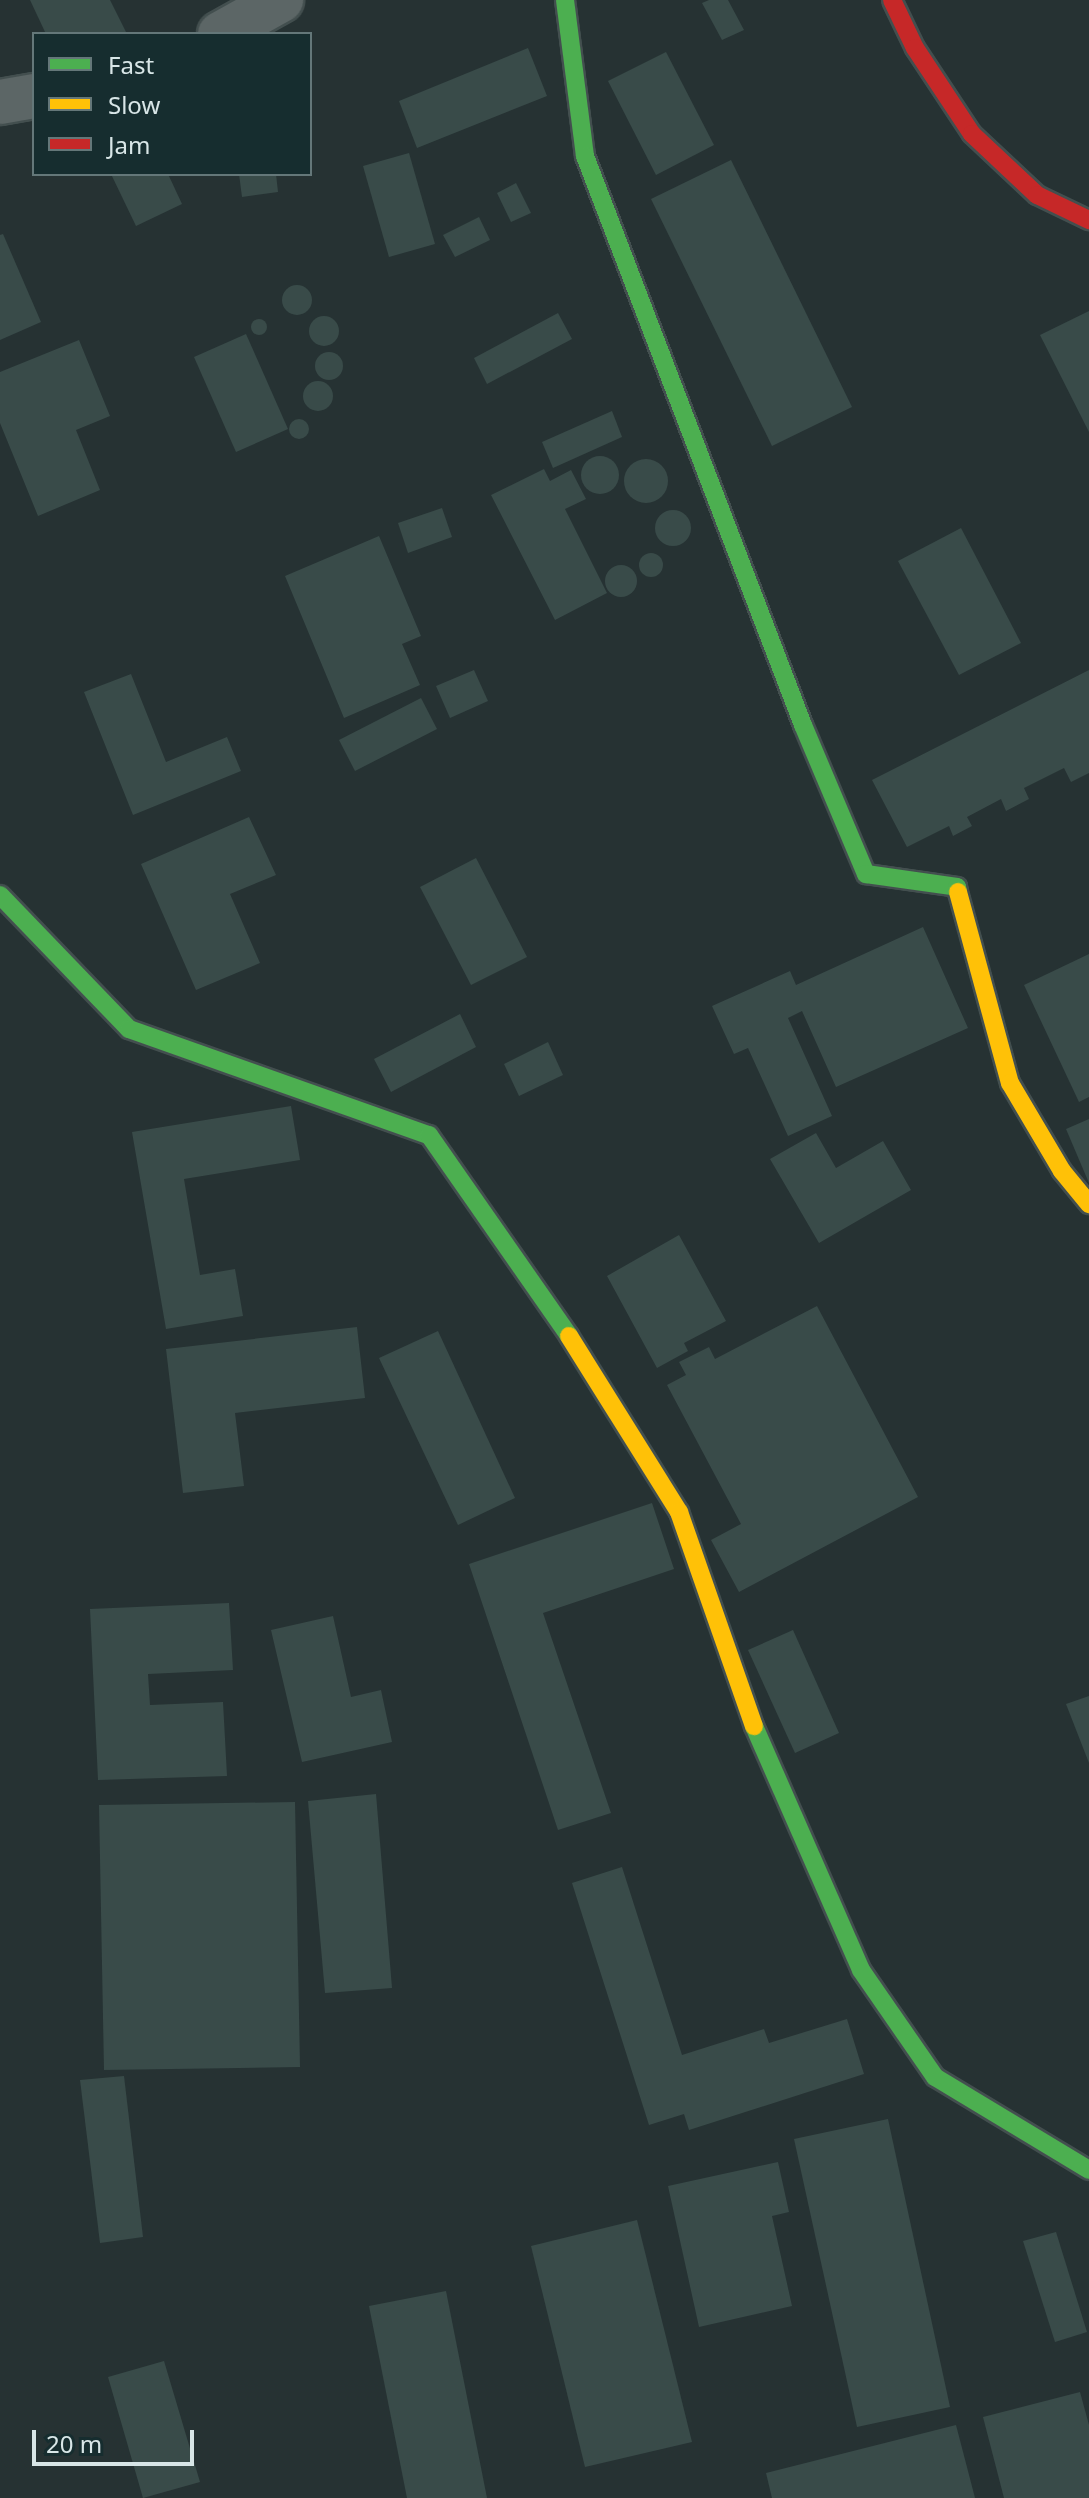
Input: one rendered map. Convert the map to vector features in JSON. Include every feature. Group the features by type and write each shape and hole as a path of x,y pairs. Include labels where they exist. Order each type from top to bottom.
{"street":[{"path":"224,32 281,0"},
{"path":"565,0 585,156 803,725 866,874 957,887 1010,1083 1062,1171 1089,1204"},
{"path":"892,0 915,48 972,134 1037,195 1089,220"},
{"path":"0,102 32,96"},
{"path":"0,895 129,1029 429,1135 606,1390 679,1512 754,1726 861,1970 935,2077 1089,2170"}],"building":[{"path":"30,0 110,0 126,32 45,32"},
{"path":"728,0 744,30 722,40 702,3"},
{"path":"528,48 547,96 417,148 399,101"},
{"path":"666,52 714,145 656,175 608,81"},
{"path":"409,153 435,244 389,257 363,166"},
{"path":"731,160 852,407 772,446 651,199"},
{"path":"112,176 169,176 182,204 136,226"},
{"path":"239,176 276,176 278,192 242,197"},
{"path":"516,183 531,213 511,222 497,193"},
{"path":"479,217 490,240 455,257 443,235"},
{"path":"3,234 41,322 0,340 0,235"},
{"path":"297,285 308,289 312,300 308,311 297,315 286,311 282,300 286,289"},
{"path":"1089,311 1089,432 1040,335"},
{"path":"558,313 572,339 487,384 474,358"},
{"path":"324,316 335,320 339,331 335,342 324,346 313,342 309,331 313,320"},
{"path":"256,319 262,319 267,327 265,333 256,335 251,330 251,324"},
{"path":"246,334 288,429 236,452 194,357"},
{"path":"79,340 110,416 76,430 100,490 38,516 0,423 0,372"},
{"path":"329,352 339,356 343,366 339,376 329,380 319,376 315,366 319,356"},
{"path":"318,381 329,385 333,396 329,407 318,411 307,407 303,396 307,385"},
{"path":"612,411 622,437 553,468 542,442"},
{"path":"295,419 303,419 309,429 303,439 295,439 289,433 289,425"},
{"path":"600,456 613,462 619,475 613,488 600,494 587,488 581,475 587,462"},
{"path":"646,459 661,466 668,481 661,496 646,503 631,496 624,481 631,466"},
{"path":"544,469 550,481 571,470 586,499 565,509 607,593 555,620 491,495"},
{"path":"442,508 452,537 408,553 398,523"},
{"path":"673,510 686,515 691,528 686,541 673,546 660,541 655,528 660,515"},
{"path":"961,528 1021,643 959,675 898,561"},
{"path":"379,536 421,636 402,644 420,685 344,718 285,576"},
{"path":"651,553 660,556 663,565 660,574 651,577 642,574 639,565 642,556"},
{"path":"621,565 633,569 637,581 633,593 621,597 609,593 605,581 609,569"},
{"path":"474,670 488,701 450,718 436,686"},
{"path":"1089,670 1089,773 1071,782 1064,768 1024,788 1029,799 1006,811 1001,799 967,817 972,826 953,836 949,826 907,847 872,780"},
{"path":"131,674 166,762 227,737 241,771 133,815 84,692"},
{"path":"421,698 437,729 355,771 339,740"},
{"path":"249,817 276,875 230,894 260,963 196,990 141,864"},
{"path":"476,858 527,957 471,985 420,887"},
{"path":"923,927 968,1028 836,1087 802,1011 788,1018 832,1116 788,1136 748,1048 734,1054 712,1006 790,971 796,985"},
{"path":"1089,954 1089,1097 1079,1102 1024,985"},
{"path":"460,1014 476,1047 391,1092 374,1059"},
{"path":"548,1042 563,1075 519,1096 504,1064"},
{"path":"291,1106 300,1160 184,1179 200,1275 235,1269 243,1316 166,1329 132,1132"},
{"path":"1089,1119 1089,1183 1066,1129"},
{"path":"816,1133 836,1168 883,1141 911,1190 819,1243 770,1159"},
{"path":"679,1235 726,1321 684,1343 688,1351 657,1368 607,1276"},
{"path":"817,1306 918,1497 739,1592 711,1540 741,1524 667,1385 686,1375 679,1362 709,1347 715,1359"},
{"path":"357,1327 365,1398 235,1413 244,1486 183,1493 166,1349"},
{"path":"438,1331 515,1498 458,1525 379,1358"},
{"path":"652,1503 674,1569 543,1613 611,1813 558,1830 469,1564"},
{"path":"229,1603 233,1670 148,1674 150,1705 223,1702 227,1776 98,1780 90,1609"},
{"path":"333,1616 351,1697 381,1690 392,1742 302,1762 271,1630"},
{"path":"793,1630 839,1733 795,1753 748,1650"},
{"path":"1089,1696 1089,1763 1066,1704"},
{"path":"376,1794 392,1988 325,1993 308,1801"},
{"path":"295,1802 300,2067 104,2070 99,1805"},
{"path":"622,1867 682,2055 764,2029 769,2043 847,2019 864,2074 689,2130 684,2114 649,2125 572,1883"},
{"path":"124,2076 143,2237 100,2243 80,2080"},
{"path":"888,2119 950,2407 857,2427 794,2139"},
{"path":"778,2162 789,2212 772,2216 792,2306 699,2327 668,2186"},
{"path":"637,2220 692,2442 585,2467 531,2246"},
{"path":"1056,2232 1087,2332 1055,2342 1023,2241"},
{"path":"446,2291 487,2498 407,2498 369,2306"},
{"path":"164,2361 200,2482 143,2498 108,2377"},
{"path":"1080,2392 1089,2425 1089,2498 1004,2498 983,2417"},
{"path":"956,2425 975,2498 772,2498 766,2473"}],"traffic: fast":[{"path":"565,0 585,156 803,725 866,874 957,887 958,892"},
{"path":"0,895 129,1029 429,1135 569,1336"},
{"path":"754,1726 861,1970 935,2077 1089,2170"}],"traffic: slow":[{"path":"958,892 1010,1083 1062,1171 1089,1204"},
{"path":"569,1336 679,1512 754,1726"}],"traffic: jam":[{"path":"892,0 915,48 972,134 1037,195 1089,220"}]}
